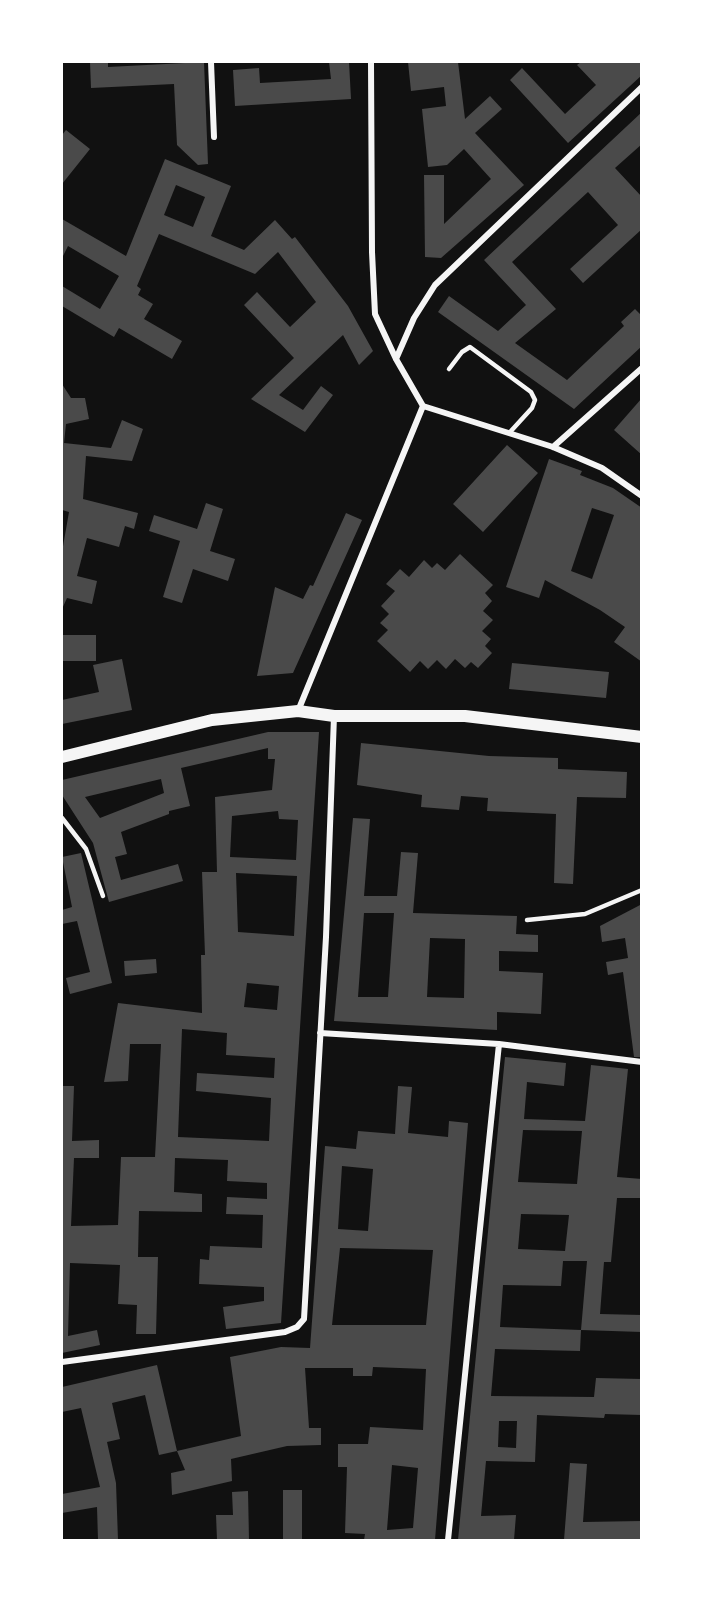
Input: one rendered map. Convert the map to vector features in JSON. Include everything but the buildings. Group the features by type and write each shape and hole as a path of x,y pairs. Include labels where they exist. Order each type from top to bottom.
{"main road":[{"path":"62,757 212,720 298,711 334,716 465,716 642,737"}],"street":[{"path":"211,62 214,137"},
{"path":"371,62 375,314 396,359 423,406 511,431 553,447 602,468 642,496"},
{"path":"396,359 414,318 435,285 642,87"},
{"path":"553,447 642,368"},
{"path":"298,711 423,406"},
{"path":"62,1362 285,1332 302,1323 320,1033 334,716"},
{"path":"320,1033 499,1044 642,1062"},
{"path":"448,1540 499,1044"}],"lane":[{"path":"448,369 462,352 470,347 531,392 535,400 532,408 511,431"},
{"path":"62,818 86,849 103,896"},
{"path":"527,920 585,914 642,890"}]}
